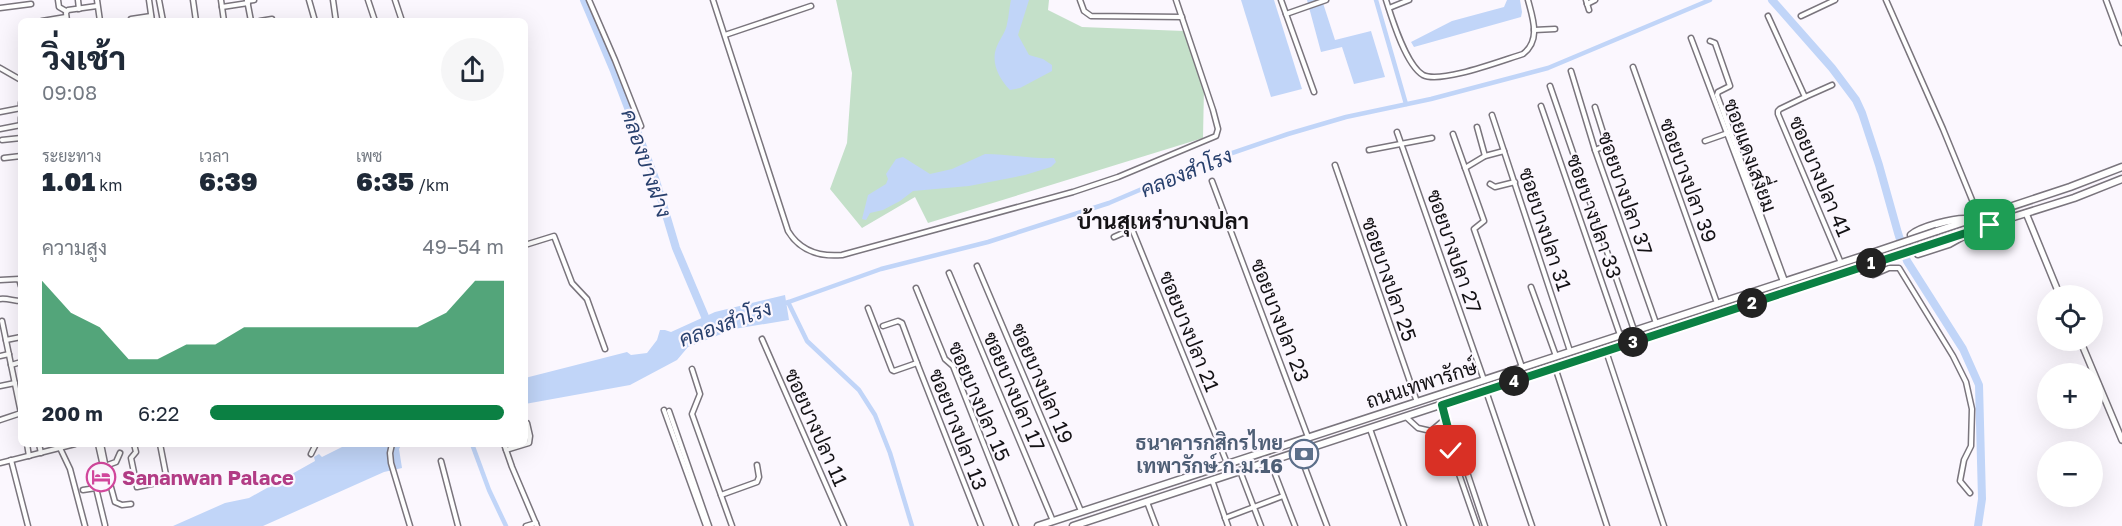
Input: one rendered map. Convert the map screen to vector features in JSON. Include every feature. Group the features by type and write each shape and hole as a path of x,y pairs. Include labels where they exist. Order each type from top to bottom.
{"main road":[{"name":"ถนนเทพารักษ์","path":"1038,526 1863,256 2070,187 2122,166"},
{"name":"ถนนเทพารักษ์","path":"1073,526 1940,240 2074,198 2122,179"},
{"path":"1972,230 1960,239 1920,254 1916,252 1911,237 1914,232 1954,220 1976,218"},
{"path":"1504,374 1507,384"}],"street":[{"path":"57,0 59,7 66,11 98,6"},
{"path":"78,0 79,9"},
{"path":"97,0 100,18"},
{"path":"148,0 152,18"},
{"path":"159,0 163,18"},
{"path":"193,0 196,18"},
{"path":"221,0 224,18"},
{"path":"222,7 254,0"},
{"path":"309,0 314,18"},
{"path":"333,0 336,18"},
{"path":"368,0 374,18"},
{"path":"395,0 401,18"},
{"path":"589,0 641,126"},
{"path":"713,0 788,231 804,248 828,256 842,255 1073,192 1118,177 1216,136 1218,129 1176,0"},
{"path":"1080,0 1084,11 1091,16 1182,17"},
{"path":"1281,0 1314,92"},
{"path":"1386,0 1410,59 1419,71 1432,77 1458,74 1523,54 1533,42 1534,30 1528,0"},
{"path":"1389,8 1409,0"},
{"path":"1589,10 1587,2 1595,0"},
{"path":"1801,16 1835,0"},
{"path":"1886,0 1939,118 1976,218"},
{"path":"2106,0 2122,43"},
{"path":"247,1 250,18"},
{"path":"1286,14 1324,1"},
{"path":"0,8 31,4"},
{"path":"724,35 811,6"},
{"path":"66,11 67,18"},
{"name":"ซอยบางปลา 41","path":"1768,16 1805,98 1780,109 1778,114 1841,263"},
{"path":"1534,30 1555,29"},
{"name":"ซอยแดงเสงี่ยม","path":"1691,38 1784,282"},
{"path":"1710,41 1716,43 1730,86 1718,92 1718,95 1784,282"},
{"name":"ซอยบางปลา 39","path":"1633,67 1717,303"},
{"path":"0,68 18,78"},
{"name":"ซอยบางปลา 37","path":"1572,71 1595,150 1656,323"},
{"path":"1805,98 1832,85"},
{"path":"1550,86 1634,330"},
{"name":"ซอยบางปลา 33","path":"1541,106 1620,335"},
{"path":"1595,107 1607,144 1595,150"},
{"path":"0,112 18,109"},
{"name":"ซอยบางปลา 31","path":"1492,115 1570,352"},
{"path":"0,129 18,126"},
{"path":"1477,127 1485,156"},
{"name":"ซอยบางปลา 27","path":"1397,132 1484,380"},
{"path":"1453,134 1484,221 1474,229 1522,368"},
{"path":"1705,141 1728,134"},
{"path":"2,140 18,138"},
{"path":"1369,150 1432,138"},
{"path":"1466,168 1485,156 1504,151"},
{"path":"4,158 18,156"},
{"name":"ซอยบางปลา 25","path":"1335,165 1417,403"},
{"name":"ซอยบางปลา 23","path":"1212,181 1308,437"},
{"path":"1490,184 1495,188 1515,182"},
{"path":"2026,213 2055,285"},
{"name":"ซอยบางปลา 21","path":"1114,237 1132,229 1227,463"},
{"path":"528,244 554,236 572,283 587,299 605,349"},
{"name":"ซอยบางปลา 19","path":"978,266 1081,511"},
{"path":"1854,269 1873,275 1890,268 1899,268 1963,374 1972,409 1971,446 1964,460 1960,481 1970,493"},
{"name":"ซอยบางปลา 17","path":"949,273 1053,521"},
{"path":"0,280 18,279"},
{"path":"1531,287 1556,356"},
{"name":"ซอยบางปลา 15","path":"916,288 945,359 957,375 1016,526"},
{"path":"0,299 8,298 18,301"},
{"name":"ซอยบางปลา 13","path":"868,308 892,370 917,363 981,526"},
{"path":"2,321 2,331 18,387"},
{"path":"883,326 900,322 917,363"},
{"path":"6,340 18,338"},
{"name":"ซอยบางปลา 11","path":"762,339 844,526"},
{"path":"1606,350 1664,526"},
{"path":"2085,351 2122,440"},
{"path":"0,356 9,354"},
{"path":"11,364 18,363"},
{"path":"1555,367 1606,526"},
{"path":"692,369 700,394 692,414 732,526"},
{"path":"0,386 18,381"},
{"path":"1485,391 1532,526"},
{"path":"1442,405 1449,432 1464,463 1485,526"},
{"path":"666,410 707,526"},
{"path":"0,420 18,414"},
{"path":"1407,417 1418,428 1431,430 1442,438 1455,460 1477,526"},
{"path":"1431,430 1445,420"},
{"path":"528,427 530,436 528,443"},
{"path":"1370,429 1404,526"},
{"path":"1442,438 1449,432"},
{"path":"28,447 29,456"},
{"path":"40,447 41,453"},
{"path":"0,462 64,447"},
{"path":"100,447 115,502 122,505 131,504"},
{"path":"83,490 107,485 100,447"},
{"path":"135,447 136,452 131,458 137,487 156,483"},
{"path":"161,447 167,480 171,482 187,477"},
{"path":"311,454 314,447"},
{"path":"391,447 390,453 394,475 410,526"},
{"path":"505,447 537,524 526,526"},
{"path":"506,450 516,447"},
{"path":"60,448 70,469 85,526"},
{"path":"1299,452 1328,526"},
{"path":"105,466 116,462 120,453"},
{"path":"11,460 28,526"},
{"path":"441,461 458,526"},
{"path":"1270,461 1295,526"},
{"path":"721,495 757,482 759,477 757,465"},
{"path":"1240,471 1261,526"},
{"path":"1212,480 1228,526"},
{"path":"96,488 105,525"},
{"path":"1225,518 1283,496"},
{"path":"1147,501 1156,526"}],"green space":[{"path":"836,0 1049,0 1048,10 1082,27 1184,31 1204,87 1203,138 928,223 915,197 862,228 830,189 847,143 852,73"}],"water":[{"path":"1011,0 1029,0 1018,35 1029,55 1043,59 1052,65 1052,71 1020,88 1010,90 999,75 995,64 995,52 1006,27"},
{"path":"1241,0 1274,0 1302,89 1271,97"},
{"path":"1307,0 1322,0 1335,40 1371,31 1385,77 1354,84 1342,47 1321,52"},
{"path":"1507,0 1520,0 1521,17 1414,47 1411,42 1452,21 1504,7"},
{"path":"985,154 1054,158 1056,162 1051,167 1025,175 969,186 913,191 883,210 870,213 866,220 862,219 868,195 886,184 888,179 886,174 896,159 903,157 930,174 952,169"},
{"path":"785,295 789,320 734,329 688,347 677,360 630,385 528,403 528,377 627,352 631,355 647,353 657,340 660,330 671,332 715,312"},
{"path":"342,447 400,447 402,468 384,472 263,526 173,526 225,503 249,498 315,461 314,457 319,454 322,457"}],"waterway":[{"name":"คลองบางฝาง","path":"584,0 656,181 676,248 709,326"},
{"path":"1376,0 1406,104"},
{"name":"คลองสำโรง","path":"783,304 881,269 988,242 1109,203 1203,163 1288,134 1346,117 1431,99 1548,68 1710,0"},
{"path":"1772,0 1832,68 1856,100 1879,165 1907,261 1963,349 1979,385 1982,499 1978,526"},
{"path":"788,302 807,341 859,390 875,415 890,453 912,526"},
{"path":"473,447 489,490 506,526"}],"place":[{"name":"ธนาคารกสิกรไทย เทพารักษ์ ก.ม.16","path":"1304,454"},
{"name":"Sananwan Palace","path":"101,477"}],"district":[{"name":"บ้านสุเหร่าบางปลา","path":"1163,220"}],"route":[{"path":"1451,451 1442,438 1449,432 1442,405 1990,225"}]}
